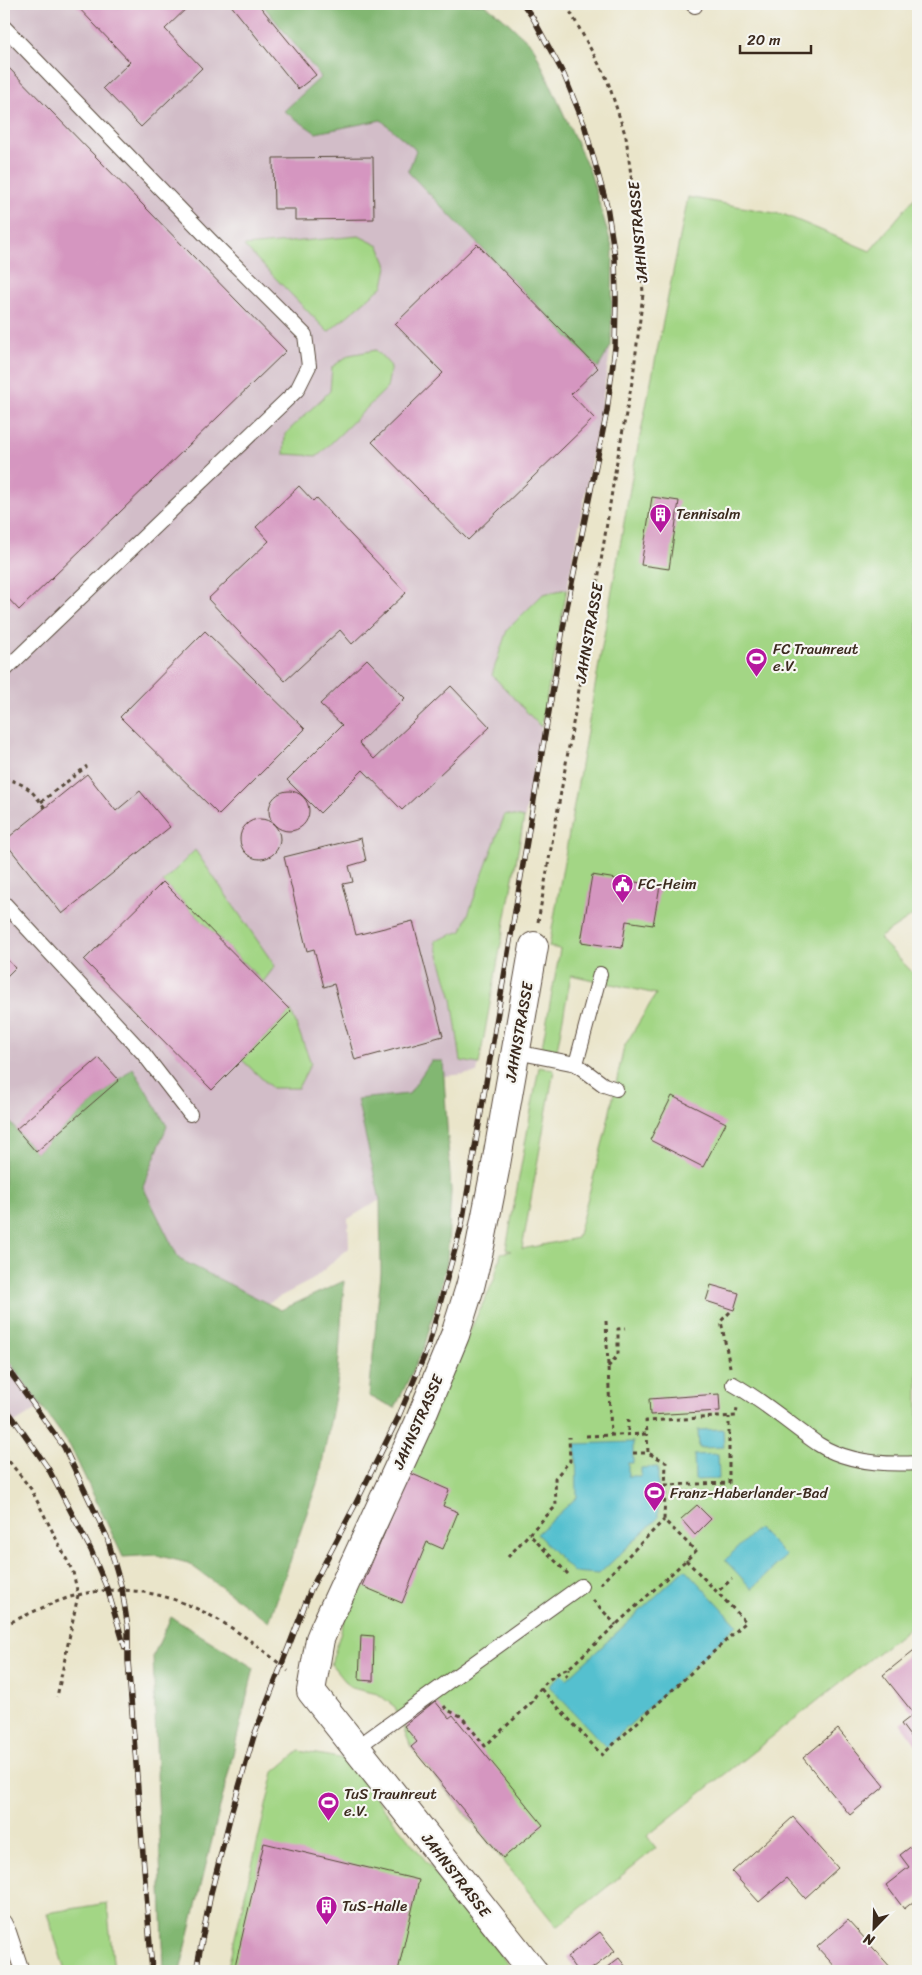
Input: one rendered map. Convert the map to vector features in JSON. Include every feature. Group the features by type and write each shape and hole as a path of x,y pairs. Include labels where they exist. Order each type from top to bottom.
{"street":[{"name":"JAHNSTRASSE","path":"533,1971 311,1691 320,1639 325,1626 418,1425 455,1335 480,1246 534,946"}],"lane":[{"path":"4,27 304,335 309,366 297,390 4,671"},
{"path":"4,903 142,1053 190,1114"},
{"path":"576,1064 600,974"},
{"path":"516,1052 576,1064 604,1085 616,1089"},
{"path":"733,1384 754,1395 819,1444 836,1453 865,1461 895,1465 918,1463"},
{"path":"356,1748 426,1698 585,1591"},
{"path":"4,1922 22,1971"}],"path":[{"name":"JAHNSTRASSE","path":"534,946 633,377 643,294 640,244 626,137 607,79 566,4"},
{"path":"905,4 918,15"},
{"path":"41,802 87,766"},
{"path":"4,778 31,790 45,808"},
{"path":"648,1453 646,1420 736,1416 737,1404 721,1321 730,1312"},
{"path":"606,1320 611,1435"},
{"path":"608,1367 618,1355 618,1328 625,1328"},
{"path":"665,1484 729,1483 729,1417"},
{"path":"628,1419 628,1435"},
{"path":"586,1436 647,1434"},
{"path":"508,1557 556,1506 556,1478 570,1461 570,1437"},
{"path":"585,1591 664,1520 666,1462 648,1453 633,1453"},
{"path":"4,1454 31,1489 73,1572 78,1595 57,1697"},
{"path":"426,1698 439,1699 447,1710 461,1716 485,1746 532,1702 536,1693 559,1671 569,1668 696,1551 664,1520"},
{"path":"529,1534 616,1625"},
{"path":"541,1689 602,1755 746,1622 686,1560"},
{"path":"717,1592 732,1578"},
{"path":"4,1625 78,1595 122,1589 148,1593 182,1601 235,1628 272,1656 311,1691"},
{"path":"564,1677 569,1673 569,1668"}],"shaded area":[{"path":"4,4 484,4 502,17 533,46 590,172 613,250 611,346 601,409 477,1073 444,1076 451,1191 380,1200 348,1219 349,1248 312,1280 198,1339 42,1406 4,1430"}],"green space":[{"path":"262,4 484,4 502,17 533,46 590,172 613,250 611,346 598,368 408,172 416,150 381,120 316,133 284,111 321,77"},
{"path":"688,197 785,215 870,251 915,197 918,198 918,912 879,938 918,978 918,1621 647,1836 656,1848 557,1927 411,1747 395,1707 378,1694 351,1688 331,1664 345,1618 434,1406 494,1280 501,1253 511,1251 506,1249 539,1067 554,1070 522,1249 577,1238 605,1134 624,1047 656,994 571,975 557,1050 542,1047 560,949 549,947 551,935 634,466"},
{"path":"359,236 379,246 387,266 383,286 328,332 244,246"},
{"path":"376,350 391,366 387,388 318,456 284,454 285,434 330,391 332,367 349,355"},
{"path":"567,589 541,727 492,675 507,630 543,594"},
{"path":"505,814 524,818 479,1064 461,1061 452,999 435,941 462,931"},
{"path":"195,850 275,966 263,982 163,882"},
{"path":"291,1011 311,1063 298,1088 272,1088 242,1060"},
{"path":"431,1061 443,1061 451,1191 447,1263 425,1345 395,1408 369,1396 381,1273 380,1200 357,1099 409,1094"},
{"path":"133,1068 167,1126 143,1187 179,1259 281,1310 344,1281 337,1385 320,1475 269,1622 188,1563 156,1555 123,1557 70,1446 4,1354 4,1115 36,1152"},
{"path":"171,1617 254,1668 180,1971 164,1971 153,1656"},
{"name":"TuS Traunreut e.V.","path":"299,1751 345,1759 513,1971 227,1971 274,1772"},
{"path":"107,1903 114,1971 65,1971 47,1913"}],"water":[{"path":"723,1429 724,1447 699,1448 698,1430"},
{"path":"633,1442 633,1463 628,1463 628,1476 641,1476 641,1468 658,1467 658,1518 599,1574 573,1572 537,1534 577,1497 576,1444"},
{"path":"718,1454 719,1479 695,1480 694,1455"},
{"path":"758,1528 786,1556 752,1589 725,1560"},
{"path":"685,1569 737,1625 606,1747 549,1686 562,1674 567,1679"}],"building":[{"path":"75,4 191,4 165,29 202,68 141,127 103,88 130,62"},
{"path":"230,4 258,4 316,75 298,89"},
{"path":"4,63 286,351 19,610 4,594"},
{"path":"373,157 374,219 295,220 295,209 274,209 273,158"},
{"path":"477,244 598,368 571,394 594,418 468,540 372,442 443,373 395,324"},
{"path":"299,486 313,501 316,498 406,593 352,644 340,630 285,681 208,599 269,541 256,527"},
{"name":"Tennisalm","path":"652,497 679,501 669,569 641,565"},
{"path":"205,631 305,729 219,815 120,717"},
{"path":"367,659 405,698 359,743 374,759 451,686 490,727 402,810 363,770 320,813 287,780 342,725 320,704"},
{"path":"87,774 116,811 140,791 170,827 62,914 4,841"},
{"path":"289,791 303,797 309,811 303,825 289,831 275,825 269,811 275,797"},
{"path":"256,819 264,819 271,822 277,828 280,839 277,850 271,856 264,859 256,859 249,856 243,850 240,843 240,835 243,828 249,822"},
{"path":"361,838 366,861 349,866 353,882 343,884 356,935 413,921 443,1036 355,1060 334,984 324,987 314,949 307,951 284,857"},
{"name":"FC-Heim","path":"592,875 660,886 653,925 626,921 622,948 581,942"},
{"path":"163,882 291,1011 212,1090 84,960"},
{"path":"4,956 15,968 4,979"},
{"path":"99,1058 119,1080 36,1152 16,1129"},
{"path":"672,1096 726,1123 703,1167 650,1140"},
{"path":"711,1285 739,1293 734,1310 706,1301"},
{"path":"719,1394 720,1411 650,1415 649,1399"},
{"path":"410,1473 449,1490 443,1506 458,1512 443,1549 427,1542 402,1603 362,1586"},
{"path":"697,1505 711,1519 695,1535 681,1519"},
{"path":"361,1635 374,1636 373,1681 359,1680"},
{"path":"918,1647 918,1747 901,1724 914,1714 883,1675"},
{"path":"435,1701 449,1718 453,1715 543,1825 503,1858 411,1747 417,1742 404,1726"},
{"path":"838,1729 885,1786 850,1815 803,1758"},
{"path":"793,1817 838,1868 805,1898 787,1878 759,1902 732,1872"},
{"path":"918,1841 918,1898 904,1909 886,1885 909,1867 900,1855"},
{"name":"TuS-Halle","path":"264,1843 419,1880 398,1971 234,1971"},
{"path":"848,1920 893,1970 839,1971 817,1947"},
{"path":"600,1932 615,1951 589,1971 577,1971 567,1957"},
{"path":"619,1958 629,1971 602,1971"}],"railway":[{"path":"196,1971 211,1893 231,1814 254,1736 311,1589 398,1418 428,1347 462,1224 565,617 607,411 615,347 616,300 615,257 607,206 584,124 564,75 533,18 523,4"},
{"path":"4,1364 64,1447 107,1537 122,1589 128,1628 128,1660 152,1971"},
{"path":"4,1405 48,1468 91,1550 108,1591 125,1648"}],"place":[{"name":"Tennisalm","path":"660,533"},
{"name":"FC Traunreut e.V.","path":"757,677"},
{"name":"FC-Heim","path":"622,903"},
{"name":"Franz-Haberlander-Bad","path":"654,1512"},
{"name":"TuS Traunreut e.V.","path":"328,1822"},
{"name":"TuS-Halle","path":"326,1925"}]}
